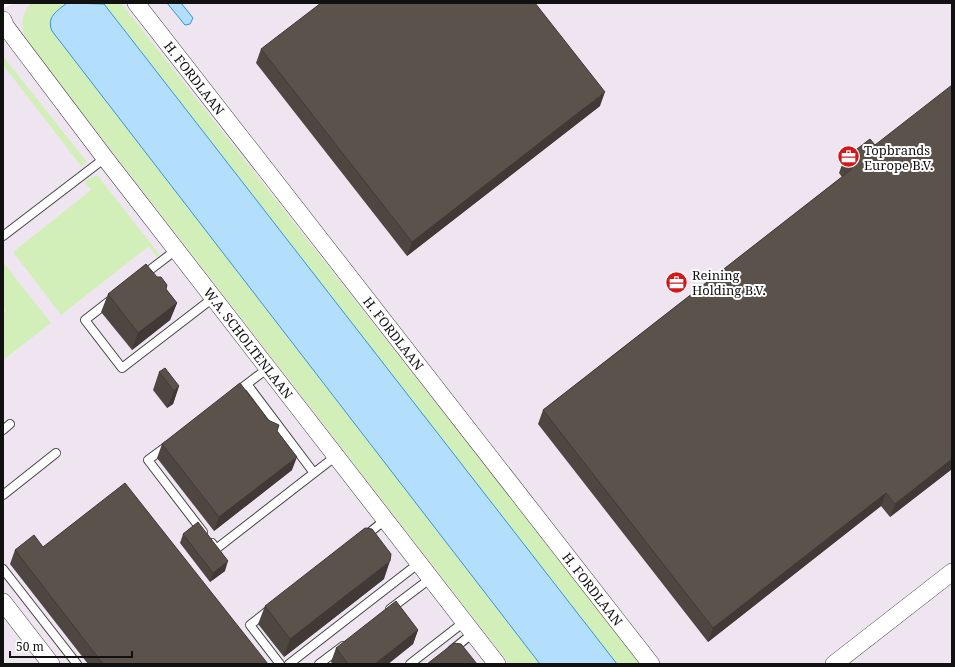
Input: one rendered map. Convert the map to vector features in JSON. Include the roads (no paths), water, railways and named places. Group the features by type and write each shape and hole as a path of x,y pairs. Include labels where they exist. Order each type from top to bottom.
{"street":[{"name":"H. FORDLAAN","path":"136,3 651,664"},
{"name":"W.A. SCHOLTENLAAN","path":"3,20 6,27 105,158 497,664"},
{"path":"834,664 952,572"},
{"path":"3,602 51,664"}],"lane":[{"path":"3,236 105,158"},
{"path":"134,282 176,250"},
{"path":"122,292 85,320 122,368 213,298"},
{"path":"228,398 268,368"},
{"path":"247,384 314,473"},
{"path":"3,430 10,424"},
{"path":"173,441 148,460 216,549 336,456"},
{"path":"3,495 56,453"},
{"path":"355,544 385,520"},
{"path":"289,664 419,563"},
{"path":"3,569 77,664"},
{"path":"381,616 430,578"},
{"path":"274,606 250,625 280,664"},
{"path":"445,655 469,627"},
{"path":"410,664 469,627"},
{"path":"319,664 350,640"}],"water":[{"path":"67,3 104,4 617,664 540,664 52,31 50,22 51,18"},
{"path":"167,3 181,3 193,18 190,24 185,25"}],"place":[{"name":"Topbrands Europe B.V.","path":"848,157"},
{"name":"Reining Holding B.V.","path":"676,282"}]}
